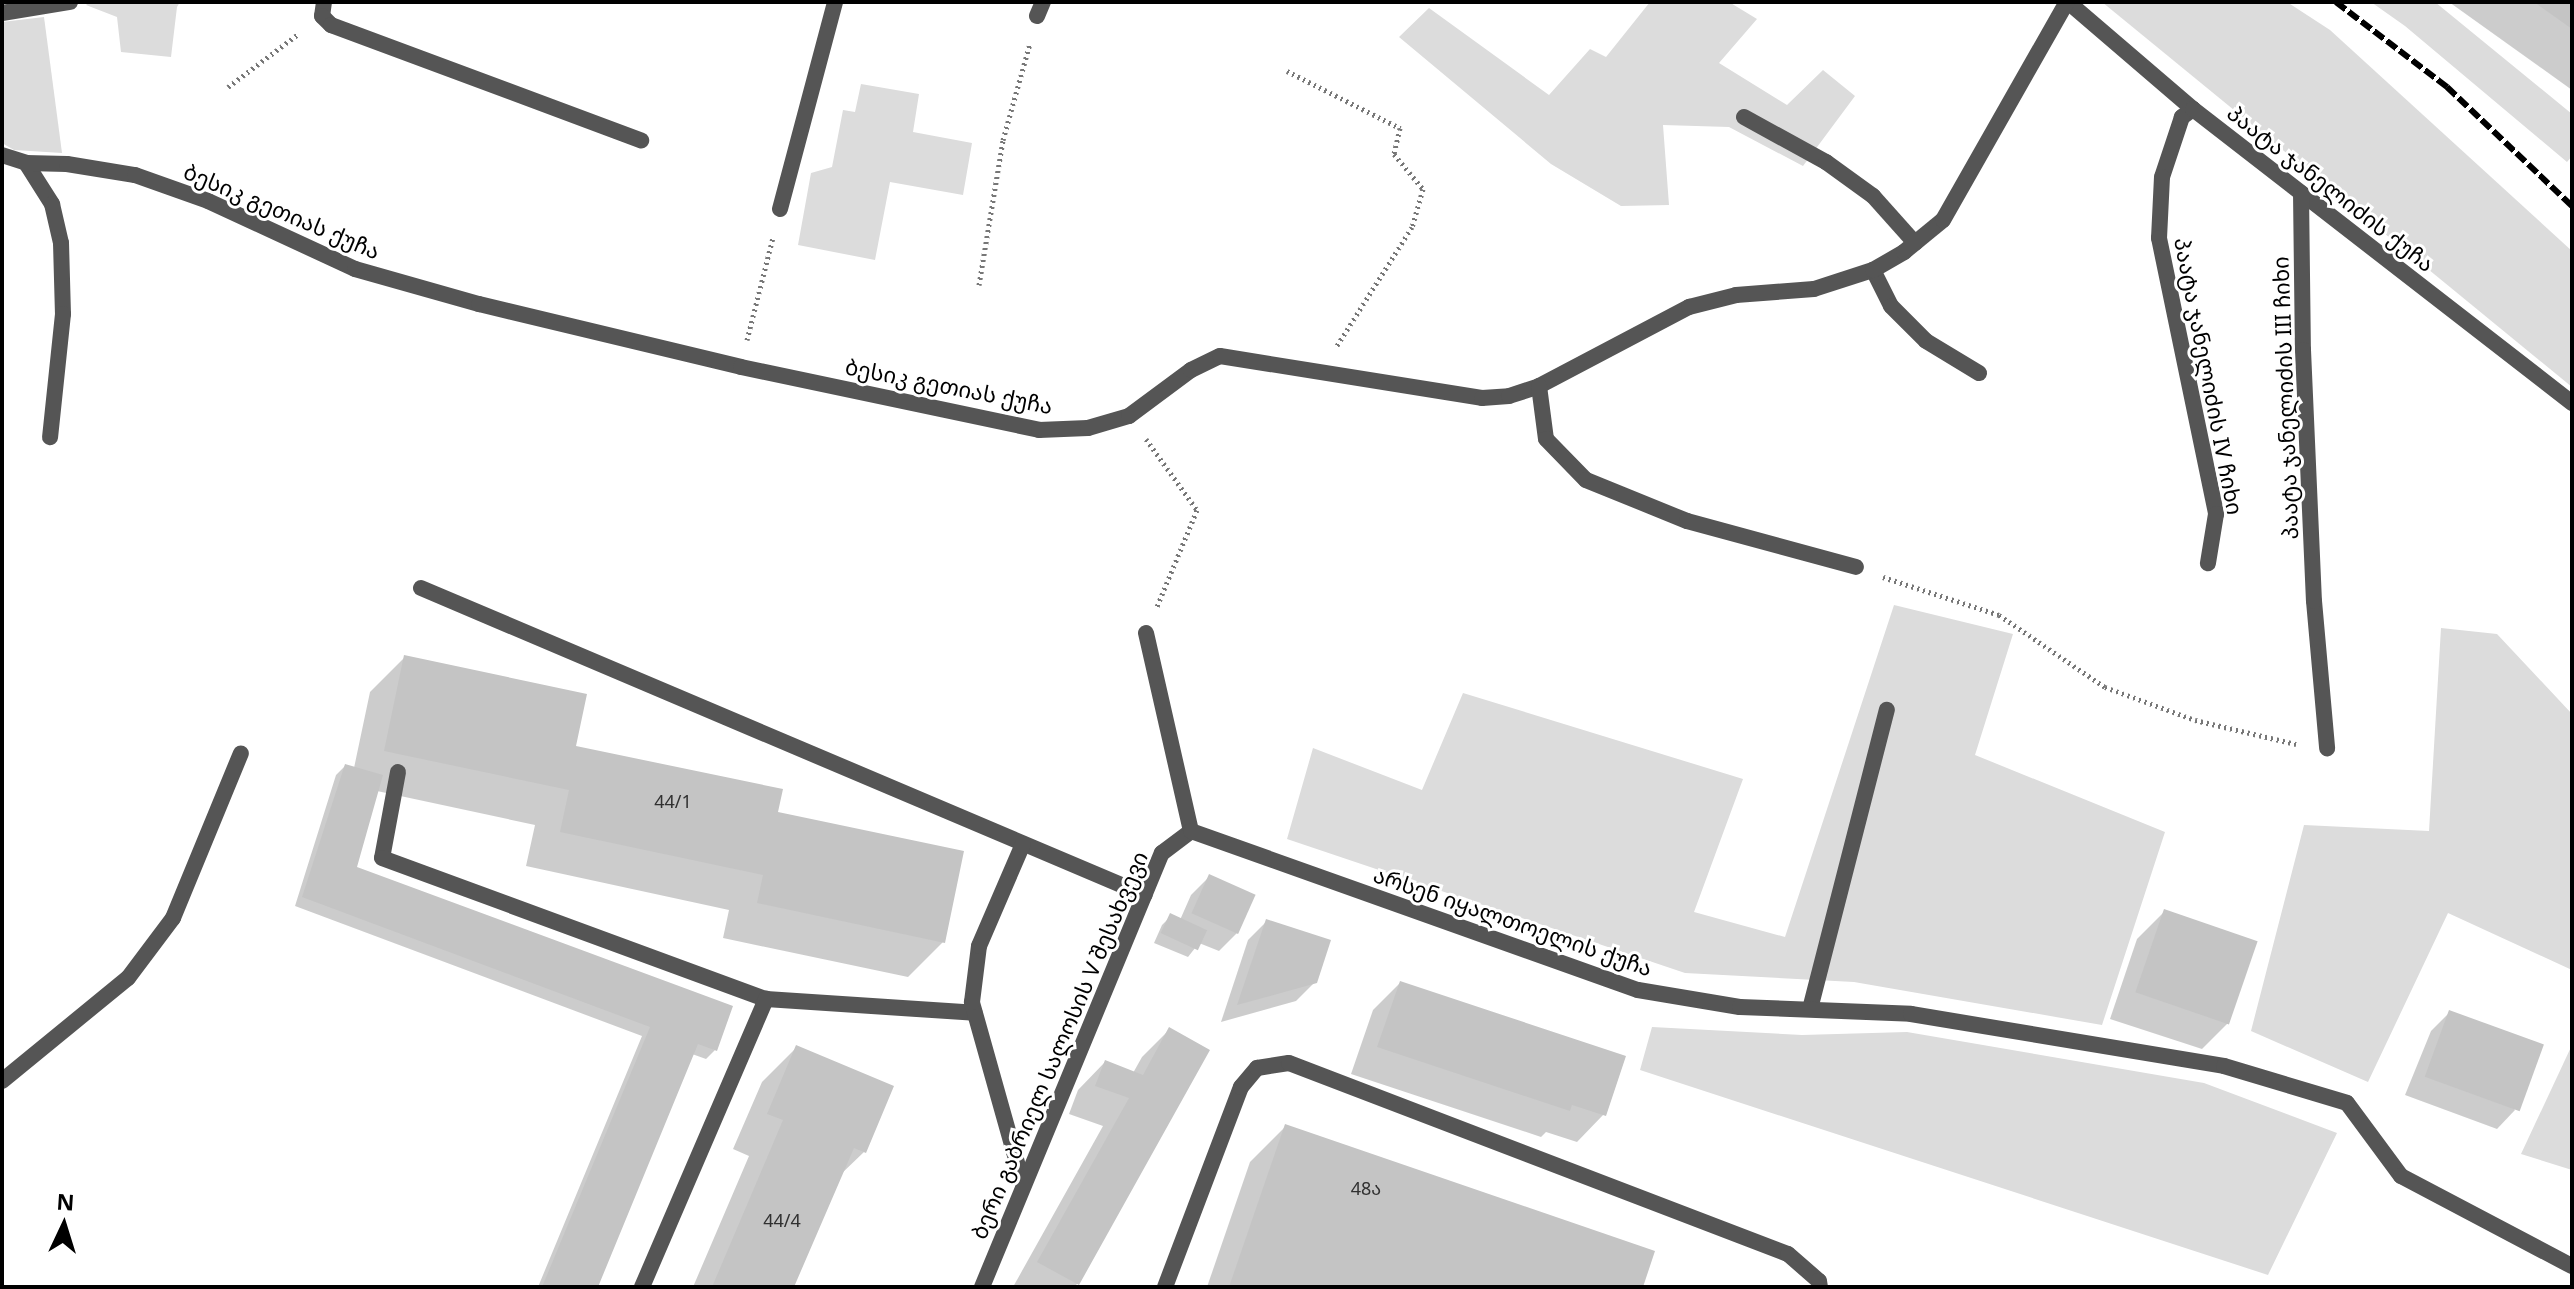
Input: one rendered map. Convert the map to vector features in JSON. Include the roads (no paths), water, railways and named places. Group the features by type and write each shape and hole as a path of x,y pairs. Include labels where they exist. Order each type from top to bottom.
{"street":[{"path":"2,13 70,2"},
{"path":"780,209 835,2"},
{"name":"პაატა ჯანელიძის ქუჩა","path":"2067,2 2193,109 2572,403"},
{"name":"ბესიკ გეთიას ქუჩა","path":"2,155 26,163 67,164 135,175 208,201 355,269 479,304 741,367 1039,430 1088,428 1129,416 1191,370 1220,356 1482,398 1509,396 1539,386 1689,307 1736,295 1814,289 1873,270 1915,243 1943,220 2067,2"},
{"path":"323,9 331,25 641,140"},
{"name":"პაატა ჯანელიძის IV ჩიხი","path":"2193,109 2182,117 2162,177 2159,238 2216,514 2208,563"},
{"path":"1744,117 1826,162 1873,196 1915,243"},
{"path":"26,163 52,204 61,243 63,314 50,437"},
{"name":"პაატა ჯანელიძის III ჩიხი","path":"2301,193 2303,350 2314,601 2327,748"},
{"path":"1873,270 1891,306 1926,341 1979,373"},
{"path":"1539,386 1546,439 1586,480 1687,521 1856,567"},
{"path":"421,588 1145,895"},
{"path":"1146,633 1191,831"},
{"path":"1810,1009 1887,710"},
{"path":"2,1081 128,978 173,918 241,753"},
{"path":"398,772 382,858 766,999 975,1013"},
{"name":"ბერი გაბრიელ სალოსის V შესახვევი","path":"982,1287 1162,853 1191,831"},
{"name":"არსენ იყალთოელის ქუჩა","path":"1191,831 1638,990 1740,1007 1911,1014 2224,1066 2347,1103 2401,1176 2572,1266"},
{"path":"1023,844 979,946 974,973 975,1013 1023,1184"},
{"path":"642,1287 766,999"},
{"path":"1165,1287 1241,1087 1257,1068 1289,1063 1788,1254 1819,1281 1820,1287"}],"railway":[{"path":"2336,2 2447,87 2572,206"}]}
